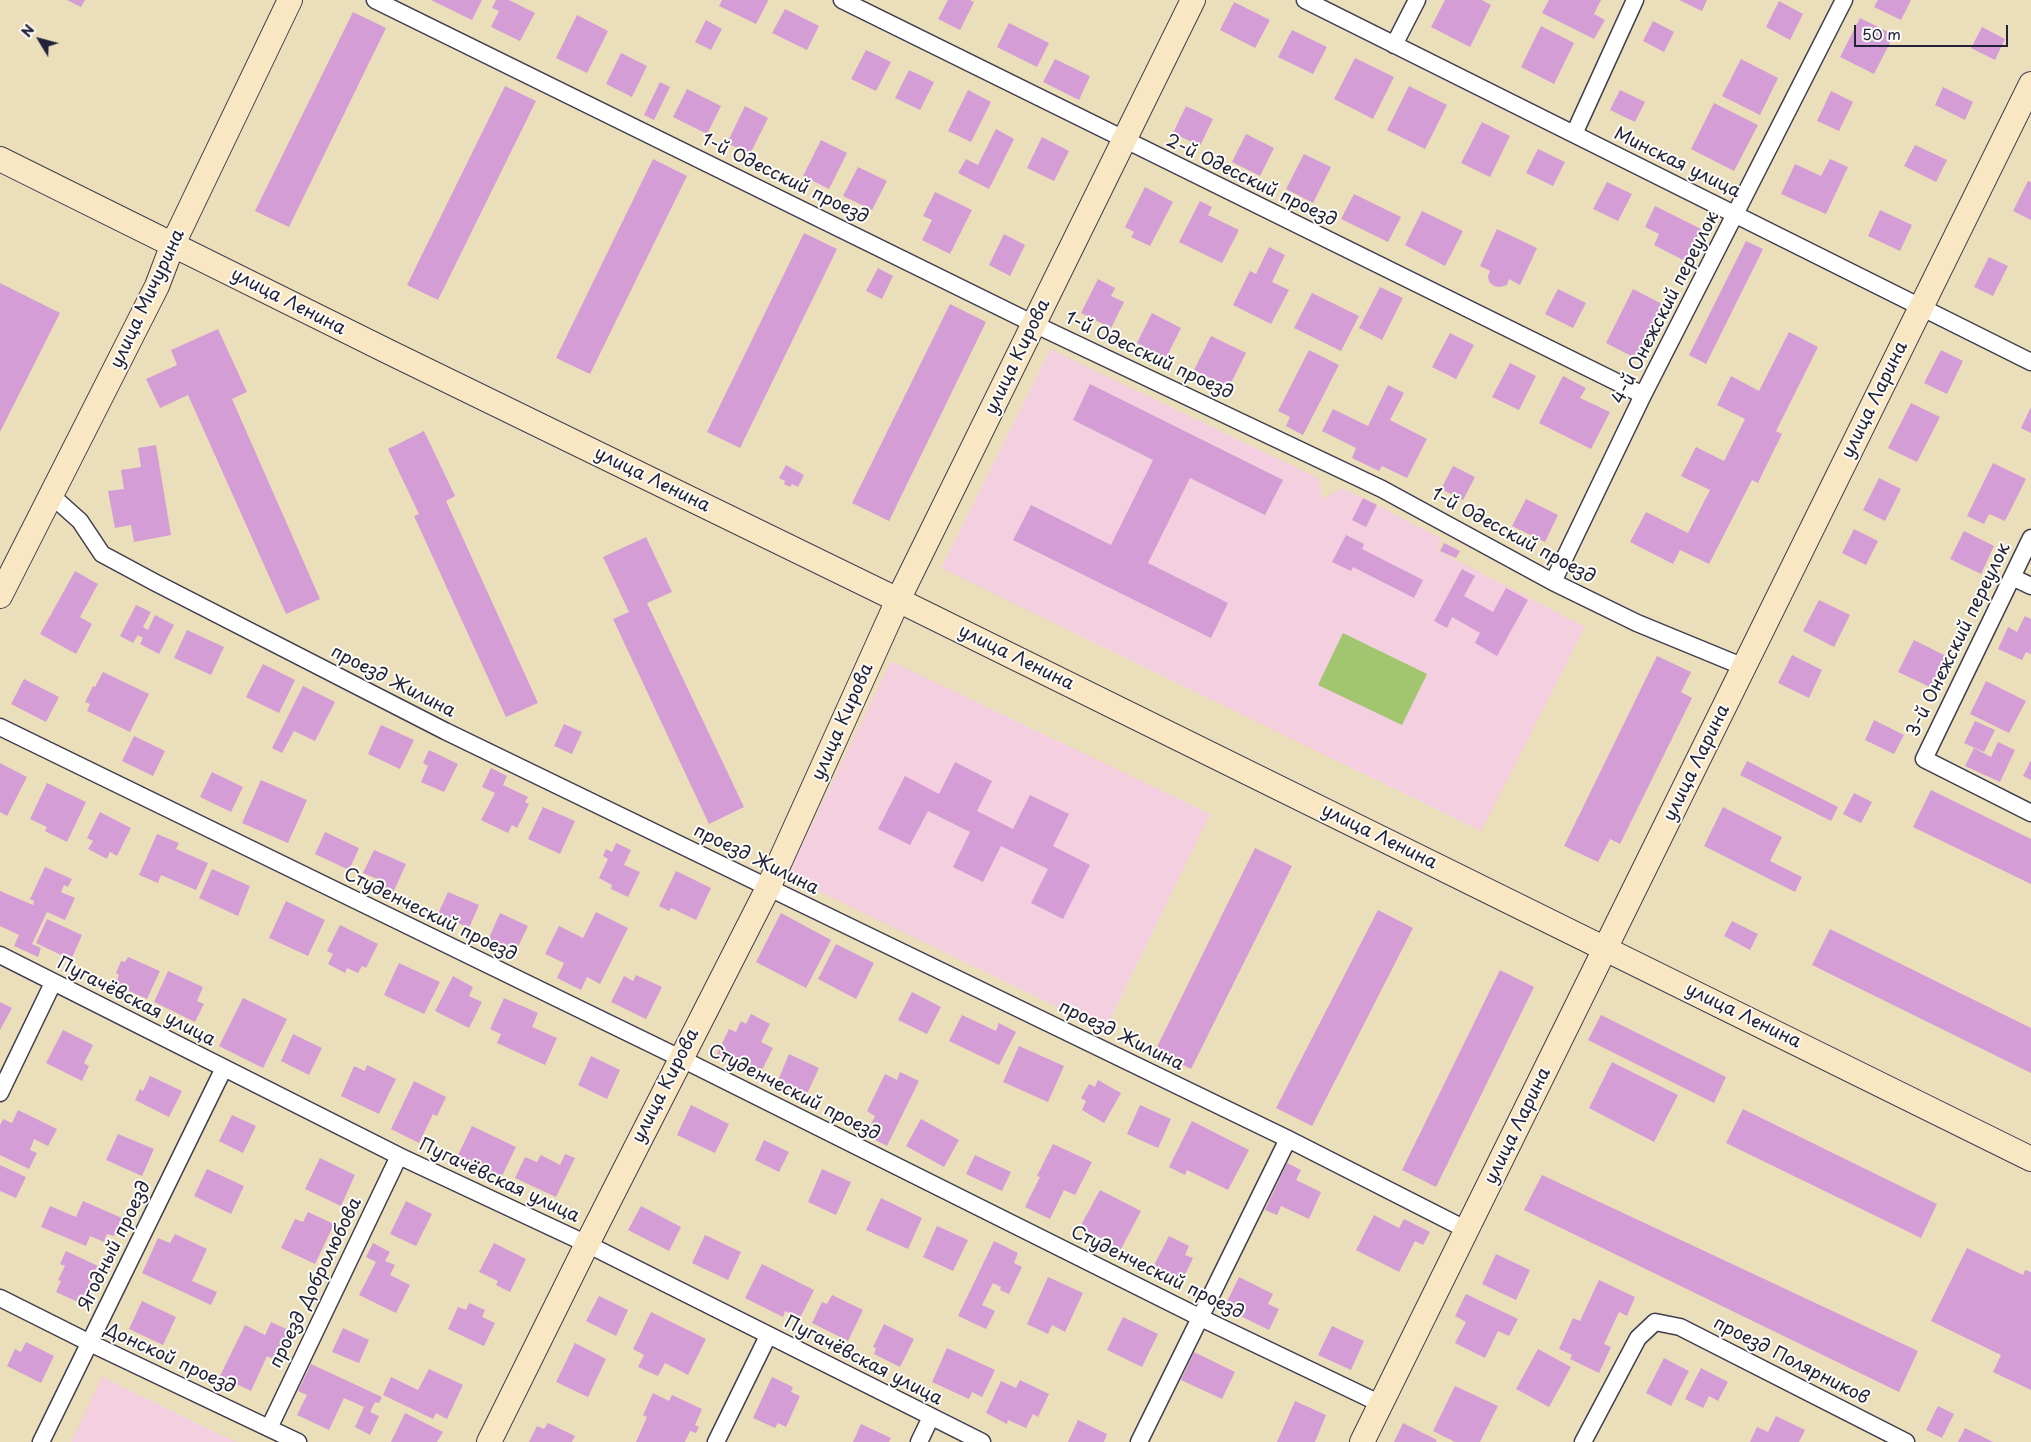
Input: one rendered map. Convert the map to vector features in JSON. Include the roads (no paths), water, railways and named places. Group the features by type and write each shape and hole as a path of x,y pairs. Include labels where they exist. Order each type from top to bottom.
{"street":[{"name":"улица Мичурина","path":"0,596 157,286 173,244 290,0"},
{"name":"1-й Одесский проезд","path":"375,0 1034,324 1382,489 1553,582 1638,623 1744,667"},
{"name":"2-й Одесский проезд","path":"842,0 1124,141 1643,395"},
{"name":"улица Кирова","path":"489,1442 680,1058 768,888 898,600 1193,0"},
{"name":"Минская улица","path":"1305,0 2031,362"},
{"path":"1394,45 1417,0"},
{"path":"1574,134 1635,0"},
{"name":"4-й Онежский переулок","path":"1553,582 1643,395 1844,0"},
{"name":"улица Ларина","path":"1362,1442 2031,84"},
{"name":"улица Ленина","path":"0,159 2031,1158"},
{"name":"проезд Жилина","path":"51,495 80,521 102,554 444,731 1288,1139 1467,1230"},
{"name":"3-й Онежский переулок","path":"2031,538 1924,759 2031,813"},
{"path":"2012,577 2031,586"},
{"name":"Студенческий проезд","path":"0,727 680,1058 1199,1317 1381,1404"},
{"name":"Пугачёвская улица","path":"0,955 399,1156 587,1244 982,1442"},
{"path":"0,1093 53,983"},
{"name":"Ягодный проезд","path":"42,1442 224,1068"},
{"path":"1139,1442 1288,1139"},
{"name":"проезд Добролюбова","path":"269,1428 399,1156"},
{"name":"Донской проезд","path":"0,1298 298,1442"},
{"name":"проезд Полярников","path":"1583,1442 1638,1338 1655,1322 1680,1327 1906,1442"},
{"path":"716,1442 768,1336"},
{"path":"919,1442 931,1417"}]}
